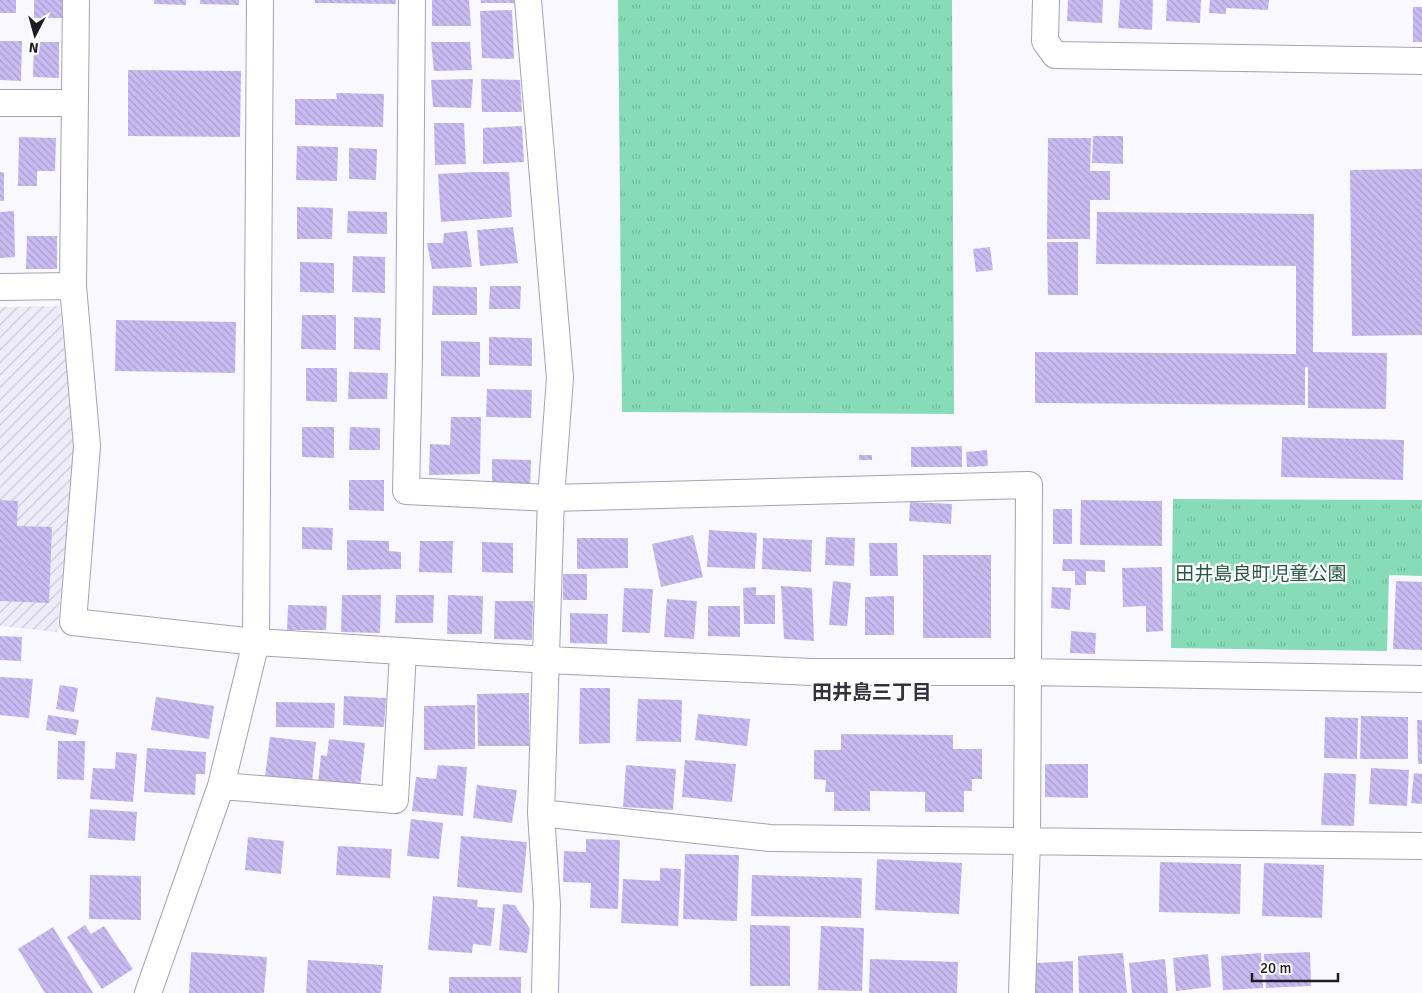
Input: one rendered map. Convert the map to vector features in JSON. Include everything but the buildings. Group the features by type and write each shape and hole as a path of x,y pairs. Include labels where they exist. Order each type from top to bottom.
{"street":[{"path":"76,0 74,286 87,446 73,622 256,642 548,660 812,672 1027,672 1422,679"},
{"path":"148,993 221,786 256,642 260,0"},
{"path":"412,0 410,356 406,491 552,498 1029,485 1027,841 1022,993"},
{"path":"528,0 560,378 552,498 548,660 541,813 547,905 545,993"},
{"path":"1046,0 1045,41 1055,55 1422,61"},
{"path":"0,103 74,103"},
{"path":"0,287 74,286"},
{"path":"221,786 395,800 403,651"},
{"path":"541,813 770,838 1422,846"}],"shaded area":[{"path":"60,306 76,454 57,632 0,626 0,307"}],"green space":[{"path":"618,0 952,0 954,414 622,412"},
{"name":"田井島良町児童公園","path":"1173,499 1422,500 1422,576 1389,575 1387,651 1171,648"}],"district":[{"name":"田井島三丁目","path":"872,692"}]}
